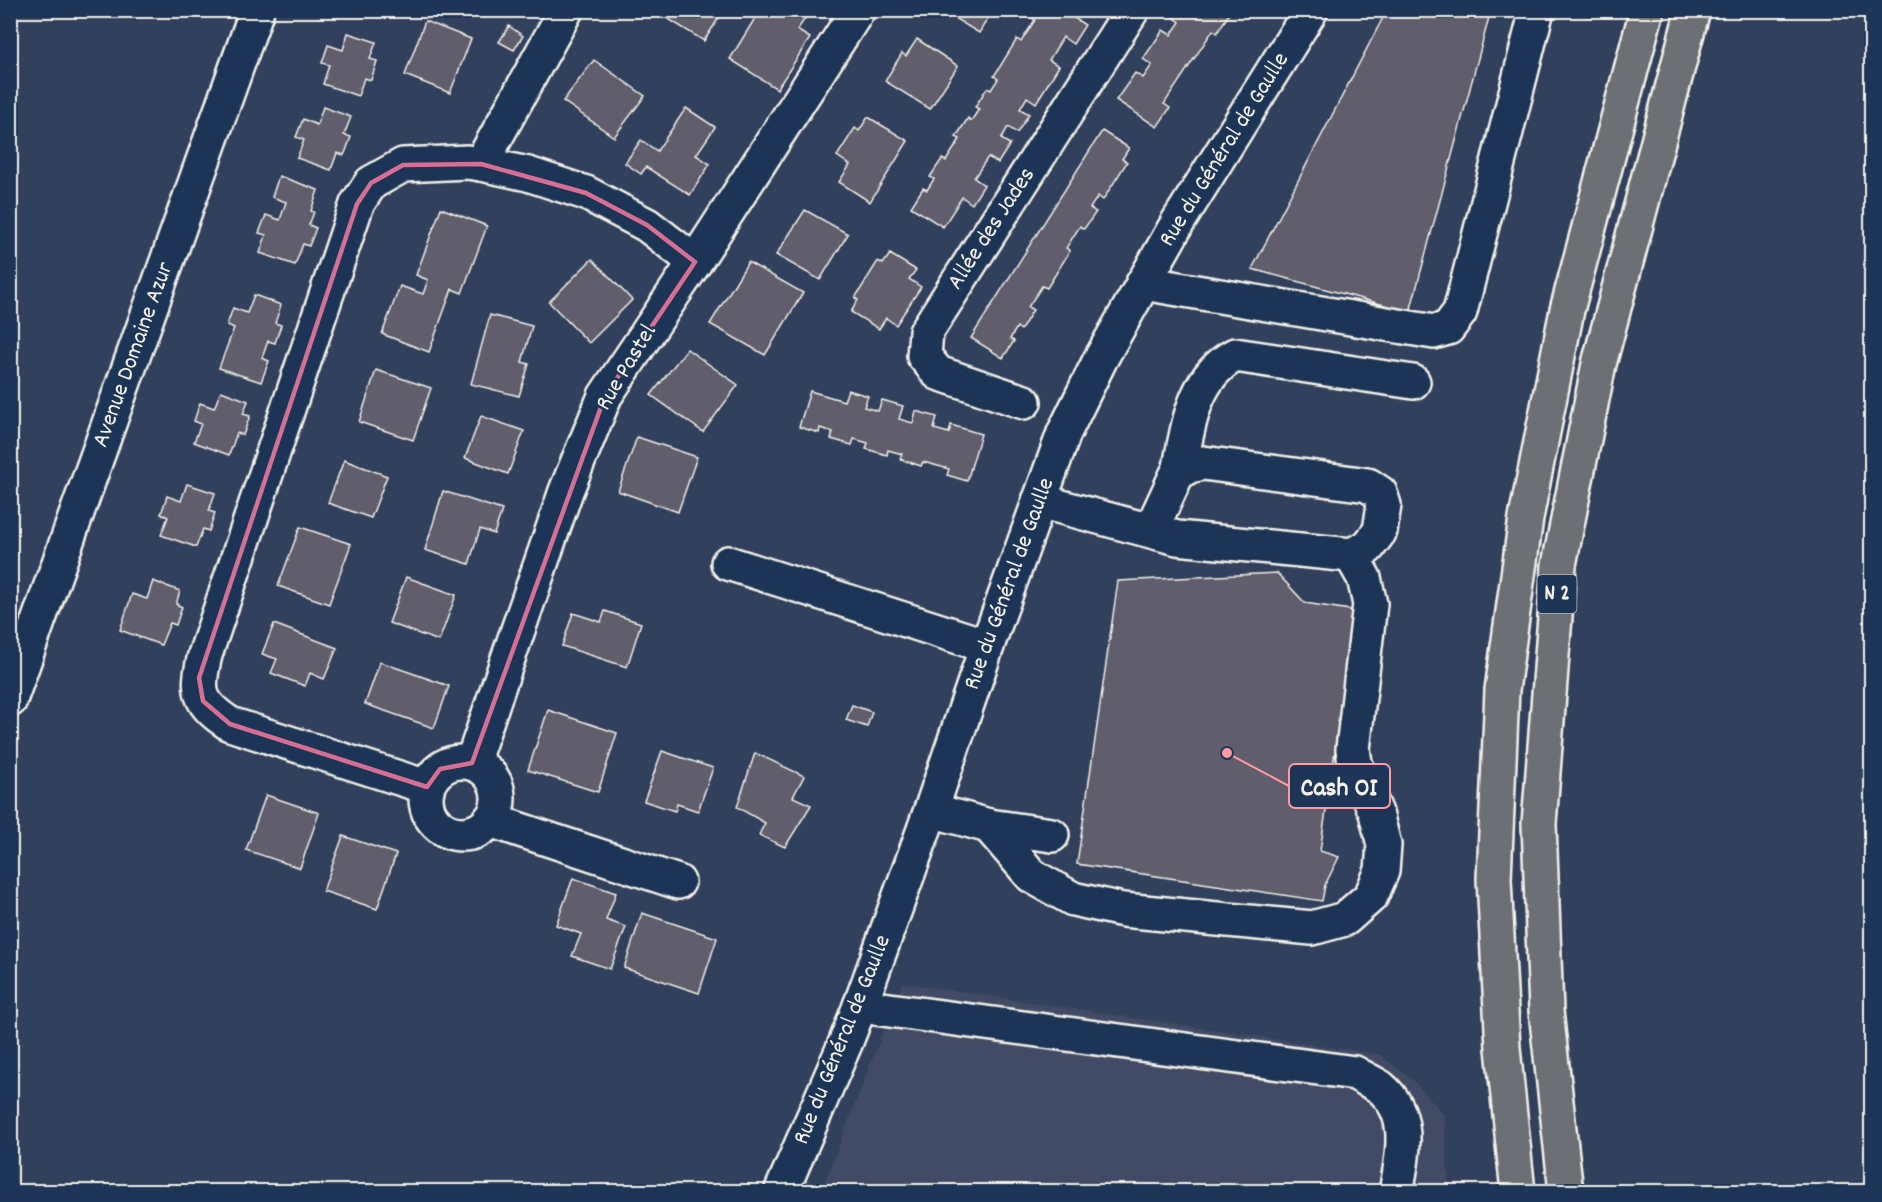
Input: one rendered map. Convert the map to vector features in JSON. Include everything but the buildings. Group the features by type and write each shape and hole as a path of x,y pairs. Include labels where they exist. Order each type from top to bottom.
{"highway":[{"name":"N 2","path":"1518,1191 1503,1048 1494,879 1502,690 1526,519 1567,310 1647,10"},
{"name":"N 2","path":"1566,1191 1546,1011 1539,824 1559,565 1599,364 1694,10"}],"street":[{"name":"Avenue Domaine Azur","path":"10,700 257,10"},
{"path":"481,164 566,10"},
{"name":"Rue Pastel","path":"472,763 566,491 605,396 695,262 858,10"},
{"name":"Allée des Jades","path":"1024,402 938,373 924,356 926,332 1132,10"},
{"name":"Rue du Général de Gaulle","path":"781,1191 846,1044 1064,433 1100,360 1178,222 1311,10"},
{"path":"1143,283 1434,332 1449,328 1460,312 1537,10"},
{"path":"427,787 230,724 215,714 203,701 199,678 357,204 371,183 403,165 467,162 481,164 528,174 586,193 647,225 695,262"},
{"path":"1151,530 1179,472 1191,413 1205,381 1221,362 1235,355 1413,382"},
{"path":"1039,501 1177,538 1351,555 1368,547 1380,531 1384,505 1380,493 1368,485 1203,463 1189,466 1179,472"},
{"path":"989,826 1032,876 1073,899 1123,910 1312,928 1345,919 1371,896 1382,871 1384,845 1376,813 1355,763 1353,749 1370,604 1364,578 1351,555"},
{"path":"728,563 987,646"},
{"path":"472,763 486,772 496,786 498,798 496,810 483,828 472,833 461,834 440,828 432,820 428,810 425,799 427,787 432,777 449,764 472,763"},
{"path":"931,810 989,826 1052,835"},
{"path":"490,820 678,882"},
{"path":"860,1006 1355,1073 1380,1088 1393,1101 1401,1116 1404,1134 1396,1191"}],"highlighted area":[{"path":"481,164 586,193 647,225 695,262 605,396 472,763 440,769 427,787 230,724 203,701 199,678 357,204 371,183 403,165"}],"shaded area":[{"path":"902,983 1380,1055 1415,1082 1444,1115 1449,1191 821,1192"}],"place":[{"name":"Cash OI","path":"1227,753"}]}
